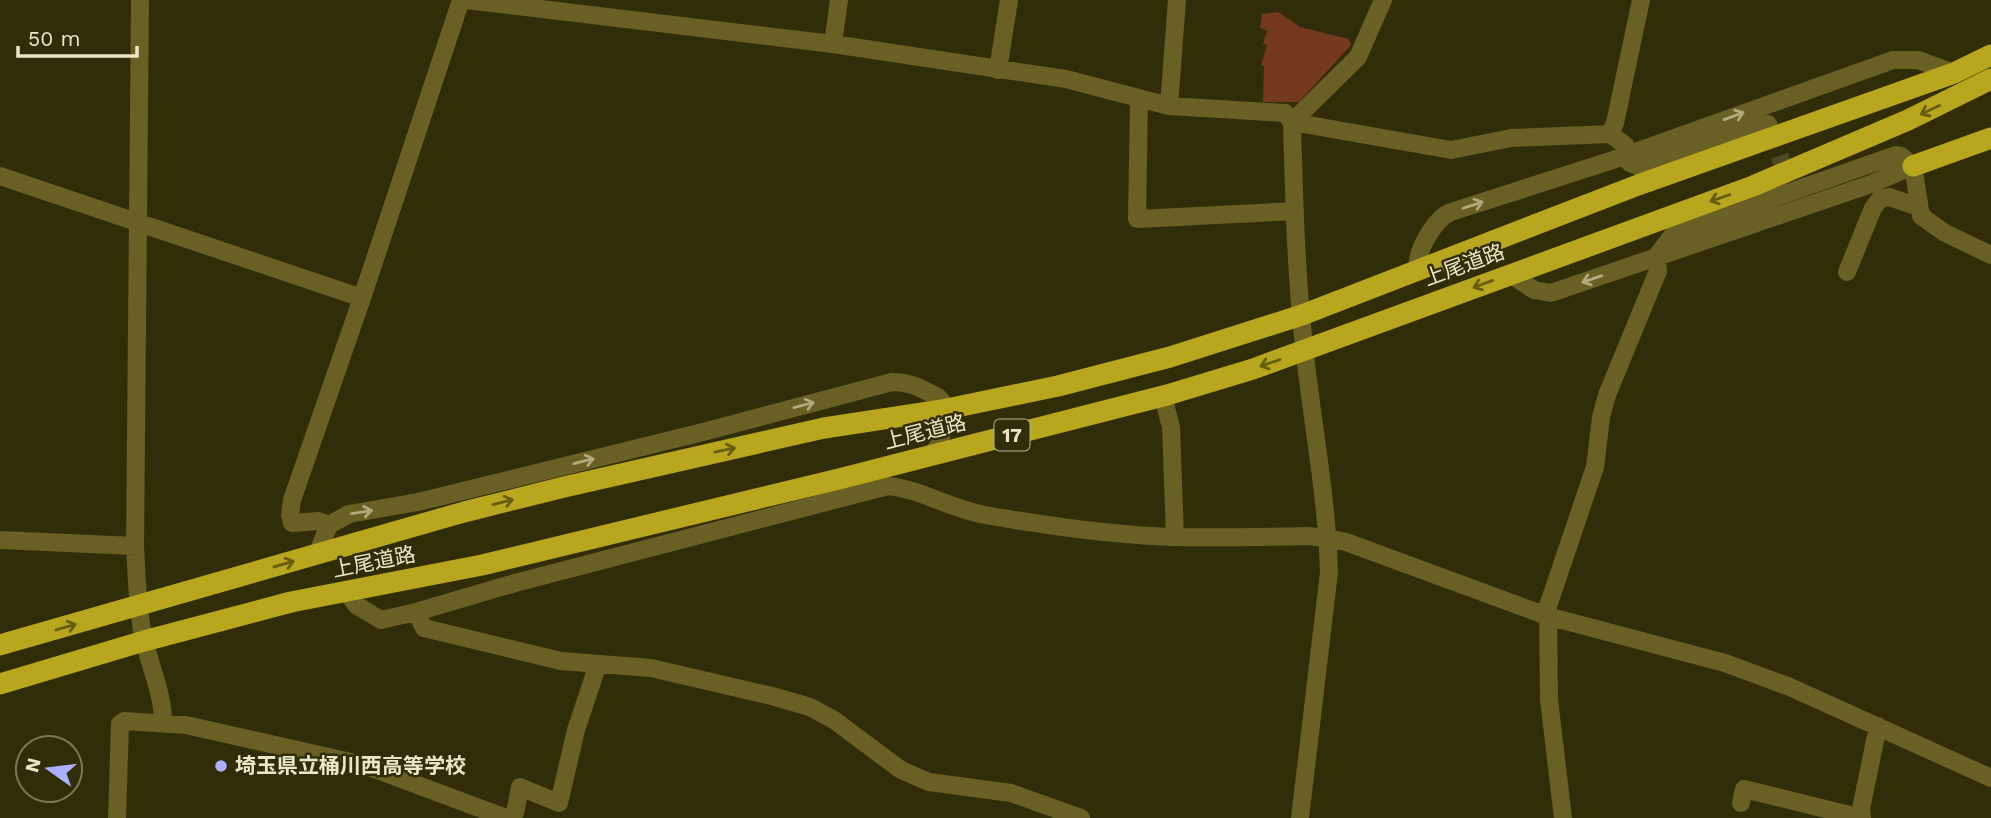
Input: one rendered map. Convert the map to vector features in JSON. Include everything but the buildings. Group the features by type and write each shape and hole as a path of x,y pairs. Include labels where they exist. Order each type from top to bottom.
{"highway":[{"name":"上尾道路","path":"0,645 464,512 824,428 944,410 1058,386 1170,357 1302,315 1638,185 1954,73 1991,55"},
{"name":"上尾道路","path":"0,684 144,641 291,603 482,565 933,456 1167,395 1304,351 1753,186 1919,115 1991,79"},
{"path":"1913,166 1991,138"}],"street":[{"path":"140,0 135,546 138,606 144,641 163,709 163,722"},
{"path":"329,525 319,521 292,523 292,499 461,0"},
{"path":"466,0 833,44 1066,79 1169,106 1285,113 1292,121 1451,150 1511,138 1610,134 1625,145 1630,163 1640,167 1768,124 1771,130"},
{"path":"833,44 839,0"},
{"path":"998,70 1009,0"},
{"path":"1169,106 1177,0"},
{"path":"1300,818 1329,572 1328,538 1304,351 1292,121 1358,57 1383,0"},
{"path":"1610,134 1615,123 1641,0"},
{"path":"1418,269 1418,257 1432,228 1444,215 1628,155 1893,60 1918,60 1954,73"},
{"path":"1139,100 1137,219 1295,211"},
{"path":"1563,818 1549,700 1548,606 1595,467 1601,417 1607,395 1658,271 1656,257 1672,236 1685,229 1790,186 1896,155 1913,166 1921,216 1945,233 1991,255"},
{"path":"1510,274 1534,290 1551,293 1871,184 1913,166"},
{"path":"0,176 362,298"},
{"path":"1847,272 1873,208 1880,199 1889,197 1919,207"},
{"path":"317,555 329,525 349,514 431,499 892,382 904,382 940,399 944,410 941,441 933,456"},
{"path":"1166,408 1171,427 1175,537"},
{"path":"347,592 356,605 381,620 888,486 906,488 936,502 982,515 1083,530 1175,537 1328,538 1346,542 1547,616 1725,663 1790,687 1991,778"},
{"path":"0,540 135,546"},
{"path":"416,612 424,628 561,661 651,668 810,707 834,720 901,770 929,782 1011,793 1081,818"},
{"path":"117,818 120,724 124,721 186,725 364,765 508,818 515,813 520,787 559,803 576,730 598,664"},
{"path":"1741,803 1744,789 1862,818 1861,809 1878,726"}],"shaded area":[{"path":"1278,12 1300,27 1349,39 1351,45 1299,102 1263,102 1264,66 1261,65 1267,45 1263,44 1267,31 1260,28 1262,14"}],"tunnel":[{"path":"1771,130 1788,181"}],"place":[{"name":"埼玉県立桶川西高等学校","path":"221,766"}]}
